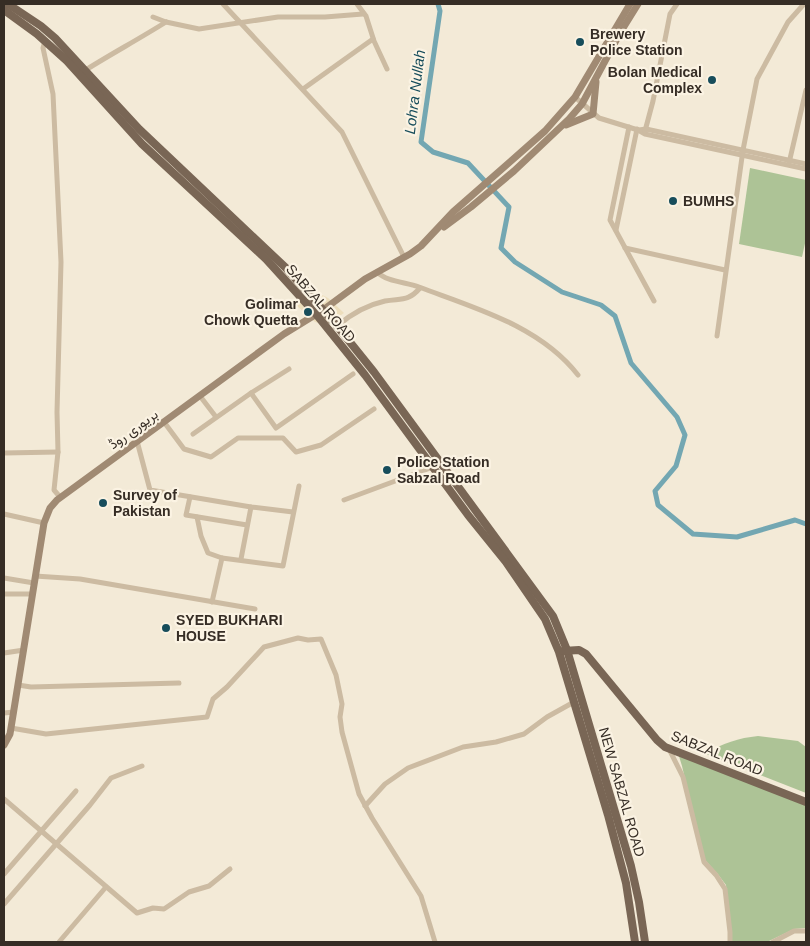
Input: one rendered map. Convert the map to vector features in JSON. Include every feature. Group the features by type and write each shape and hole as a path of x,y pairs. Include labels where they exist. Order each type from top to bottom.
{"main road":[{"name":"SABZAL ROAD","path":"8,4 41,26 50,41 142,144 179,173 272,254 320,312 366,375 427,451 553,616 567,650 579,650 586,654 657,740 669,748 806,802"},
{"path":"431,236 452,212 509,165 545,132 575,97 630,4"},
{"path":"431,236 471,207 563,126 582,104 620,33 638,4"},
{"name":"SABZAL ROAD","path":"4,10 73,57 116,107 179,173"},
{"path":"563,126 593,114 596,78"},
{"name":"بریوری روڈ","path":"4,744 10,734 44,523 50,508 60,497 284,334 320,312 365,279 421,246 431,236"},
{"name":"SABZAL ROAD","path":"320,312 337,326 374,372 427,451 433,466 468,515 506,562 545,618 559,652"},
{"path":"559,652 567,650"},
{"name":"NEW SABZAL ROAD","path":"567,650 631,866 645,942"},
{"name":"NEW SABZAL ROAD","path":"559,652 623,870 635,942"}],"street":[{"path":"223,4 342,132 404,257"},
{"path":"357,4 366,16 387,69"},
{"path":"717,336 742,153 757,79 788,22 804,4"},
{"path":"645,131 653,101 670,14 674,5"},
{"path":"153,17 166,22 199,29 242,24 278,17 326,17 364,14"},
{"path":"84,71 108,56 133,44 166,22"},
{"path":"303,89 374,40"},
{"path":"50,41 43,48 53,94 61,262 57,412 58,452 54,490 60,497"},
{"path":"789,162 806,90"},
{"path":"575,97 593,114 607,122 742,153 806,164"},
{"path":"629,127 610,220 654,301"},
{"path":"616,230 638,130"},
{"path":"789,162 806,169"},
{"path":"625,248 725,270"},
{"path":"377,272 383,278 407,283 498,317 558,352 578,375"},
{"path":"337,326 353,313 386,301 404,300 420,288"},
{"path":"193,434 289,369"},
{"path":"251,393 276,428 353,374"},
{"path":"200,396 216,417"},
{"path":"164,422 184,449 211,457 238,438 283,438 296,452 321,446 374,409"},
{"path":"137,441 150,490 293,512"},
{"path":"4,453 58,452"},
{"path":"344,500 433,466"},
{"path":"197,517 201,536 208,553 222,558 282,566 299,486"},
{"path":"190,497 186,515 247,525"},
{"path":"241,560 251,507"},
{"path":"4,514 44,523"},
{"path":"212,602 222,558"},
{"path":"4,578 35,580 80,579 255,609"},
{"path":"4,594 32,594"},
{"path":"11,728 46,734 207,717 212,699 264,648 298,638 308,640 321,639 336,675 342,704 340,717 342,732 359,794 421,896 435,942"},
{"path":"4,653 24,650"},
{"path":"18,685 32,687 179,683"},
{"path":"365,806 385,784 408,768 463,747 496,742 524,734 547,717 574,702"},
{"path":"4,713 14,712"},
{"path":"669,748 683,777 704,862 716,875 724,889 730,942"},
{"path":"4,904 111,778 142,766"},
{"path":"4,874 76,792"},
{"path":"4,799 137,913 153,908 164,909 189,892 209,886 230,870"},
{"path":"59,942 106,887"},
{"path":"773,942 794,931 806,931"}],"green space":[{"path":"750,168 806,180 806,239 802,257 739,244"},
{"path":"758,736 798,741 806,747 806,793 706,754 731,742"},
{"path":"678,753 806,801 806,928 794,929 767,942 731,942 726,885 704,859"}],"shaded area":[{"path":"311,289 328,298 344,313 326,325 315,322 296,305"}],"waterway":[{"name":"Lohra Nullah","path":"438,4 440,11 421,142 433,152 468,163 509,207 501,248 515,262 562,292 601,305 615,316 631,363 677,417 685,435 676,466 655,491 658,505 693,534 737,537 795,520 806,524"}],"place":[{"name":"Brewery Police Station","path":"580,42"},
{"name":"Bolan Medical Complex","path":"712,80"},
{"name":"BUMHS","path":"673,201"},
{"name":"Golimar Chowk Quetta","path":"308,312"},
{"name":"Police Station Sabzal Road","path":"387,470"},
{"name":"Survey of Pakistan","path":"103,503"},
{"name":"SYED BUKHARI HOUSE","path":"166,628"}]}
